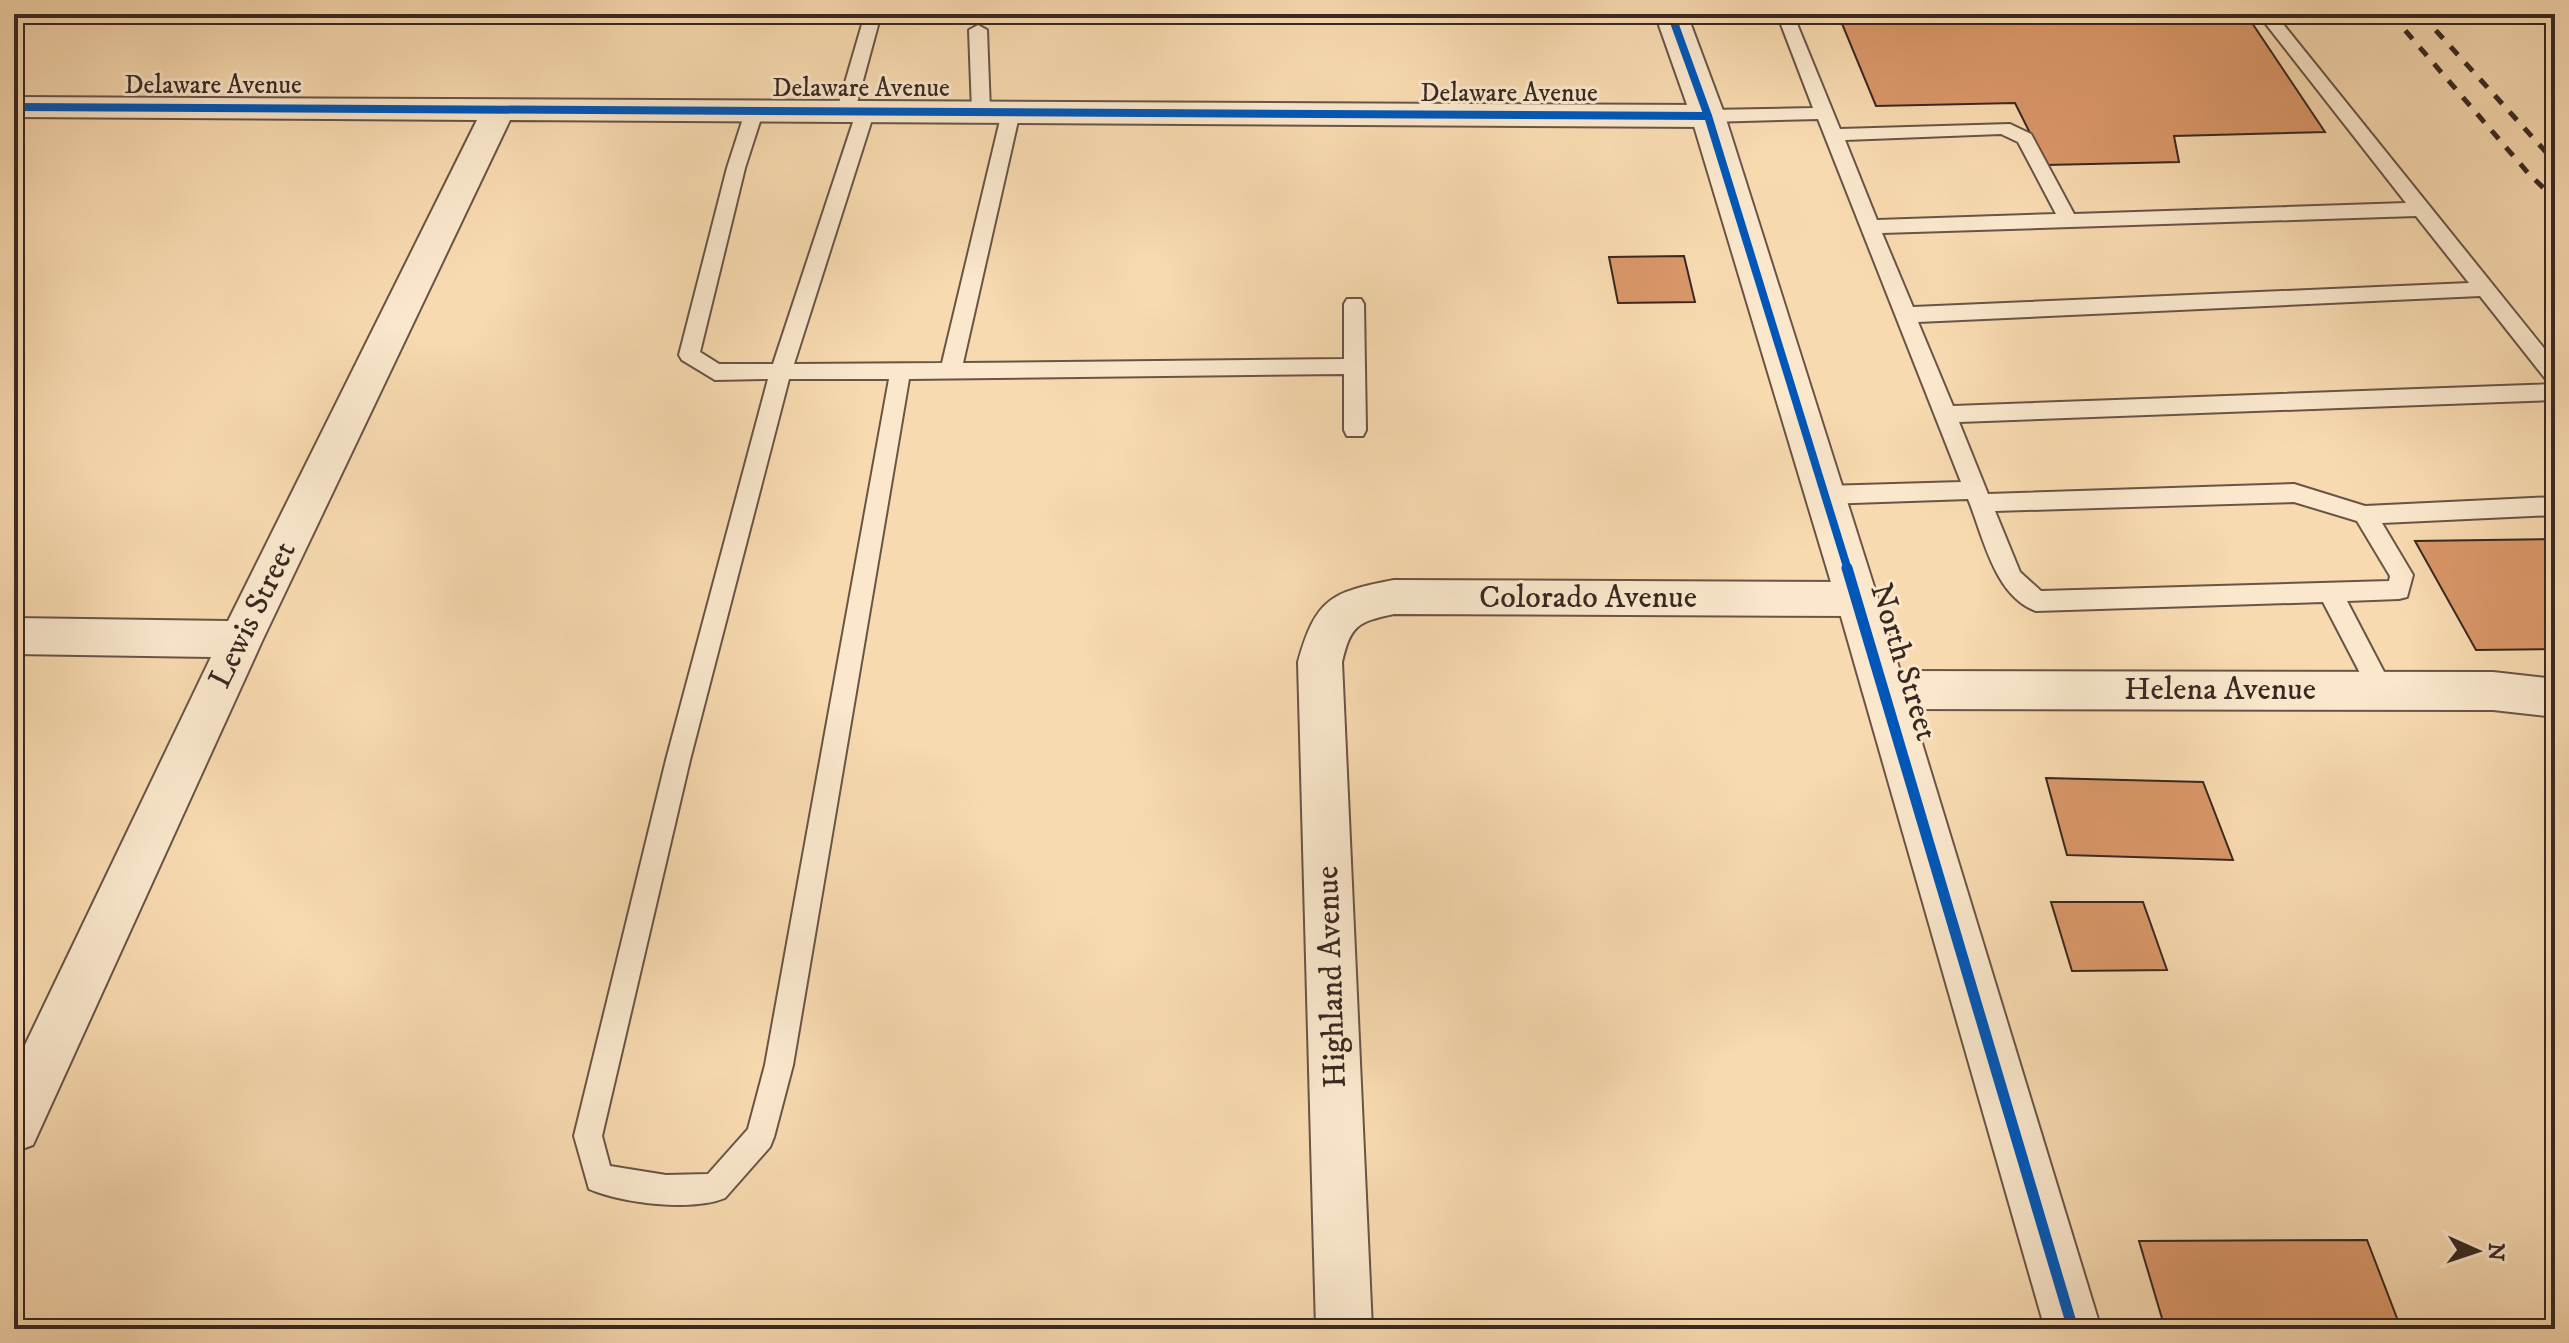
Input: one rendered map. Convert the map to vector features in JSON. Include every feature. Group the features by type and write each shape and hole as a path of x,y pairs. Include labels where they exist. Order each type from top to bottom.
{"street":[{"name":"North Street","path":"1671,14 1708,116 1857,599 2073,1329"},
{"name":"Delaware Avenue","path":"14,107 1708,116"},
{"name":"Lewis Street","path":"14,1126 241,639 499,108"},
{"name":"Colorado Avenue","path":"1329,627 1349,606 1394,597 1857,599"},
{"name":"Highland Avenue","path":"1329,627 1320,662 1344,1329"},
{"path":"14,636 241,639"},
{"name":"Helena Avenue","path":"1884,690 2493,691 2555,698"}],"lane":[{"path":"873,14 856,110 780,374 678,760 588,1136 599,1179 666,1190 715,1188 760,1137 779,1065 900,373"},
{"path":"1785,14 2011,578 2036,601 2399,590 2402,575 2365,515"},
{"path":"2266,14 2555,377"},
{"path":"951,371 996,112 978,30"},
{"path":"755,109 736,168 689,355 715,372 900,373 1354,366"},
{"path":"1708,116 1825,113"},
{"path":"1834,135 2004,128 2025,138 2068,220"},
{"path":"1871,227 2420,209"},
{"path":"1906,315 2485,289"},
{"path":"1354,304 1355,430"},
{"path":"1946,414 2555,392"},
{"path":"1825,495 2294,493 2365,515 2555,506"},
{"path":"2330,592 2382,691"}],"building":[{"path":"1838,14 2246,14 2325,132 2174,136 2179,162 2046,165 2015,103 1876,106"},
{"path":"1684,256 1695,302 1618,303 1609,257"},
{"path":"2555,539 2555,649 2476,650 2415,541"},
{"path":"2046,778 2203,782 2233,860 2067,855"},
{"path":"2051,902 2143,902 2167,970 2072,971"},
{"path":"2367,1240 2400,1326 2164,1325 2139,1241"},
{"path":"2164,1325 2286,1325 2288,1329 2165,1329"}],"railway":[{"path":"2391,14 2529,174 2555,199"},
{"path":"2421,14 2555,162"}],"cycle path":[{"path":"1671,14 1708,116 1857,599 2073,1329"},
{"path":"14,107 1708,116"}]}
